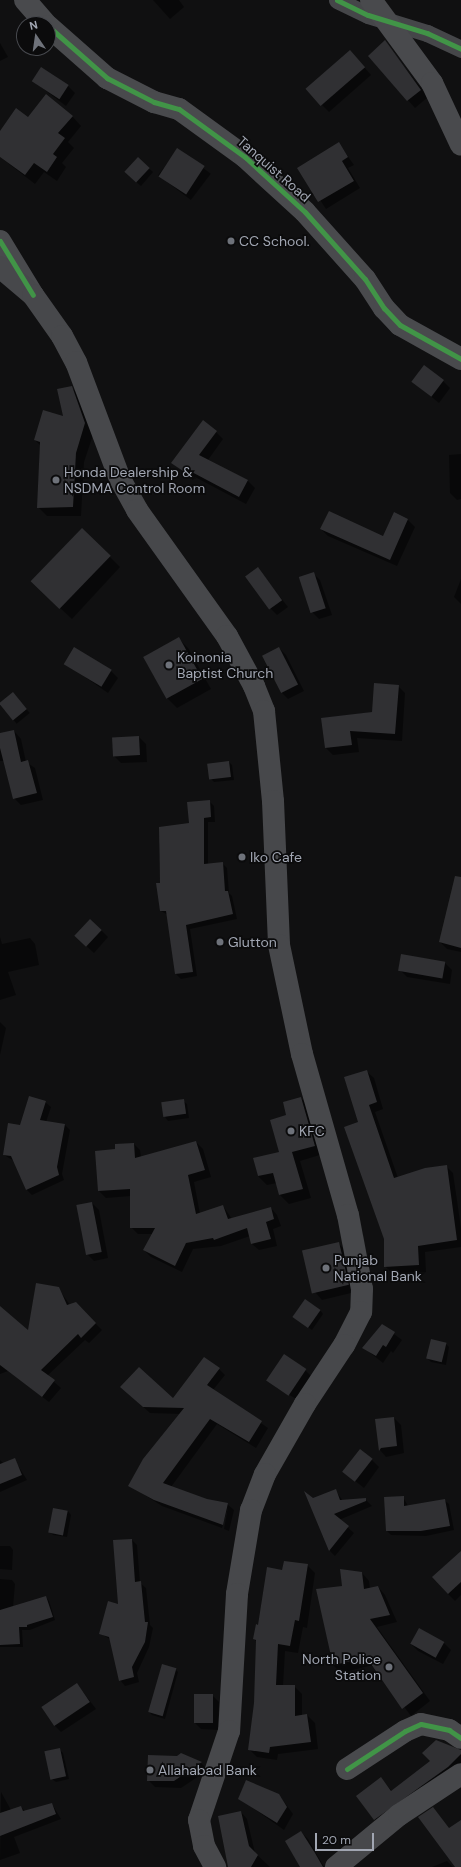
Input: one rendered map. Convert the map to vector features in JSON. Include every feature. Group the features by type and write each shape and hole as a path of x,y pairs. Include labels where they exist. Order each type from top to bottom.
{"highway":[{"path":"0,267 33,295 62,336 76,362 120,479 137,510 227,636 254,686 264,711 273,801 279,944 302,1054 348,1215 362,1289 361,1312 344,1345 305,1404 265,1474 251,1510 236,1594 229,1731 200,1820 204,1846 215,1867"},
{"path":"336,1867 400,1815 460,1773"}],"street":[{"name":"Tanquist Road","path":"25,0 39,16"},
{"path":"337,0 368,15 383,18 427,33 461,49"},
{"path":"371,0 432,82 461,145"},
{"name":"Tanquist Road","path":"56,33 107,78 154,102 179,108 245,157 305,212 365,279 384,308 400,325 461,359"},
{"path":"0,241 33,295"},
{"path":"347,1769 405,1731 421,1724 449,1730 461,1738"}],"building":[{"path":"385,40 421,90 407,101 368,56"},
{"path":"350,50 365,67 321,106 305,89"},
{"path":"41,67 69,85 59,99 32,81"},
{"path":"46,94 73,116 58,133 65,138 53,154 57,157 47,172 34,163 25,175 0,157 0,131 16,108 28,117"},
{"path":"339,142 348,157 342,161 354,181 318,202 297,168"},
{"path":"177,148 205,166 186,194 158,177"},
{"path":"138,157 150,168 136,183 124,172"},
{"path":"424,365 444,380 431,397 411,382"},
{"path":"72,386 85,423 76,453 73,507 37,508 40,442 34,440 43,410 63,416 57,389"},
{"path":"203,420 217,431 199,455 248,480 239,497 188,470 186,473 171,463"},
{"path":"329,511 383,536 394,512 408,519 390,560 320,529"},
{"path":"82,528 111,556 59,609 31,581"},
{"path":"258,567 282,600 269,610 245,576"},
{"path":"314,572 326,608 311,613 299,577"},
{"path":"179,637 202,679 166,699 143,657"},
{"path":"74,647 112,670 101,687 64,664"},
{"path":"279,647 298,684 281,693 262,656"},
{"path":"374,683 399,685 395,734 350,731 352,745 325,748 321,718 372,712"},
{"path":"13,692 27,709 13,720 0,703"},
{"path":"14,730 21,762 28,760 37,793 13,799 0,748 0,733"},
{"path":"139,736 140,755 113,756 112,737"},
{"path":"229,761 231,777 209,780 207,764"},
{"path":"210,800 211,817 204,818 204,864 223,862 225,891 228,891 233,914 186,925 193,972 175,974 166,911 160,911 156,883 160,883 159,827 189,823 187,802"},
{"path":"455,876 461,877 461,948 439,942"},
{"path":"90,919 102,930 86,947 74,936"},
{"path":"401,954 445,962 442,979 398,971"},
{"path":"367,1070 377,1102 369,1105 394,1178 425,1168 447,1165 457,1240 418,1246 419,1265 384,1267 384,1239 344,1127 358,1122 344,1077"},
{"path":"29,1096 46,1101 40,1120 65,1124 57,1167 59,1175 26,1190 11,1156 3,1155 8,1123 20,1125"},
{"path":"301,1097 315,1146 292,1152 303,1189 279,1195 273,1173 258,1176 253,1158 279,1152 270,1120 286,1115 283,1102"},
{"path":"184,1099 186,1114 163,1117 161,1102"},
{"path":"196,1141 205,1170 188,1175 196,1214 223,1205 228,1219 271,1207 274,1219 266,1222 271,1239 251,1244 247,1228 214,1240 213,1238 186,1243 175,1266 143,1250 155,1228 130,1228 130,1189 98,1191 95,1151 115,1149 115,1144 134,1143 135,1158"},
{"path":"92,1202 102,1252 86,1255 76,1205"},
{"name":"Punjab National Bank","path":"339,1242 349,1285 312,1293 302,1251"},
{"path":"36,1283 59,1287 67,1305 76,1302 96,1323 81,1338 78,1334 41,1370 55,1380 42,1397 0,1365 0,1306 28,1330"},
{"path":"305,1299 321,1310 308,1328 292,1317"},
{"path":"382,1324 395,1332 386,1347 383,1345 376,1356 362,1348"},
{"path":"431,1339 447,1343 442,1362 426,1358"},
{"path":"284,1354 306,1369 288,1396 266,1381"},
{"path":"204,1357 220,1368 207,1385 262,1421 249,1442 210,1419 163,1483 207,1499 228,1503 223,1525 154,1500 128,1486 143,1459 184,1408 143,1407 120,1387 139,1367 173,1398"},
{"path":"394,1417 397,1446 381,1448 379,1451 375,1419"},
{"path":"360,1449 373,1459 355,1482 342,1472"},
{"path":"15,1458 22,1475 0,1484 0,1464"},
{"path":"336,1489 340,1500 366,1498 366,1501 334,1514 349,1526 329,1551 304,1491 313,1498"},
{"path":"404,1496 404,1506 445,1499 450,1526 421,1531 386,1531 384,1497"},
{"path":"53,1508 68,1511 63,1535 48,1533"},
{"path":"132,1539 135,1582 141,1581 145,1622 148,1622 145,1642 132,1667 134,1677 119,1681 109,1637 99,1634 108,1601 118,1604 113,1540"},
{"path":"461,1551 461,1582 448,1594 432,1577"},
{"path":"284,1561 308,1564 299,1621 295,1620 290,1646 278,1644 276,1685 295,1685 295,1716 307,1714 311,1742 270,1747 269,1753 248,1750 254,1703 256,1640 253,1639 256,1624 258,1625 267,1567 282,1570"},
{"path":"340,1569 362,1572 364,1589 378,1586 390,1615 370,1619 423,1693 402,1709 367,1658 333,1665 316,1589 342,1586"},
{"path":"46,1596 53,1617 27,1625 27,1627 19,1627 20,1644 0,1645 0,1610"},
{"path":"419,1628 444,1642 436,1658 410,1644"},
{"path":"162,1664 176,1668 163,1716 148,1712"},
{"path":"77,1683 90,1702 54,1726 41,1707"},
{"path":"194,1694 213,1694 213,1723 194,1723"},
{"path":"436,1740 461,1750 461,1754 448,1767 374,1820 356,1796 381,1777 391,1791 430,1761 422,1753"},
{"path":"60,1748 66,1776 50,1780 44,1751"},
{"path":"181,1753 202,1762 174,1781 147,1781 148,1755 177,1756"},
{"path":"246,1780 279,1794 287,1807 277,1823 238,1799"},
{"path":"52,1803 56,1814 0,1836 0,1813 21,1806 23,1811"},
{"path":"433,1807 449,1828 461,1820 461,1867 455,1867 418,1817"},
{"path":"241,1811 249,1846 258,1855 251,1867 228,1867 218,1816"},
{"path":"301,1831 323,1867 300,1867 285,1841"}],"cycle path":[{"path":"337,0 368,15 427,33 461,49"},
{"path":"56,33 107,78 154,102 179,109 245,157 305,212 365,279 384,308 400,325 461,359"},
{"path":"0,241 33,295"},
{"path":"347,1769 405,1731 421,1724 449,1730 461,1738"}],"place":[{"name":"CC School.","path":"231,241"},
{"name":"Honda Dealership & NSDMA Control Room","path":"56,480"},
{"name":"Koinonia Baptist Church","path":"169,665"},
{"name":"Iko Cafe","path":"242,857"},
{"name":"Glutton","path":"220,942"},
{"name":"KFC","path":"291,1131"},
{"name":"Punjab National Bank","path":"326,1268"},
{"name":"North Police Station","path":"389,1667"},
{"name":"Allahabad Bank","path":"150,1770"}]}
